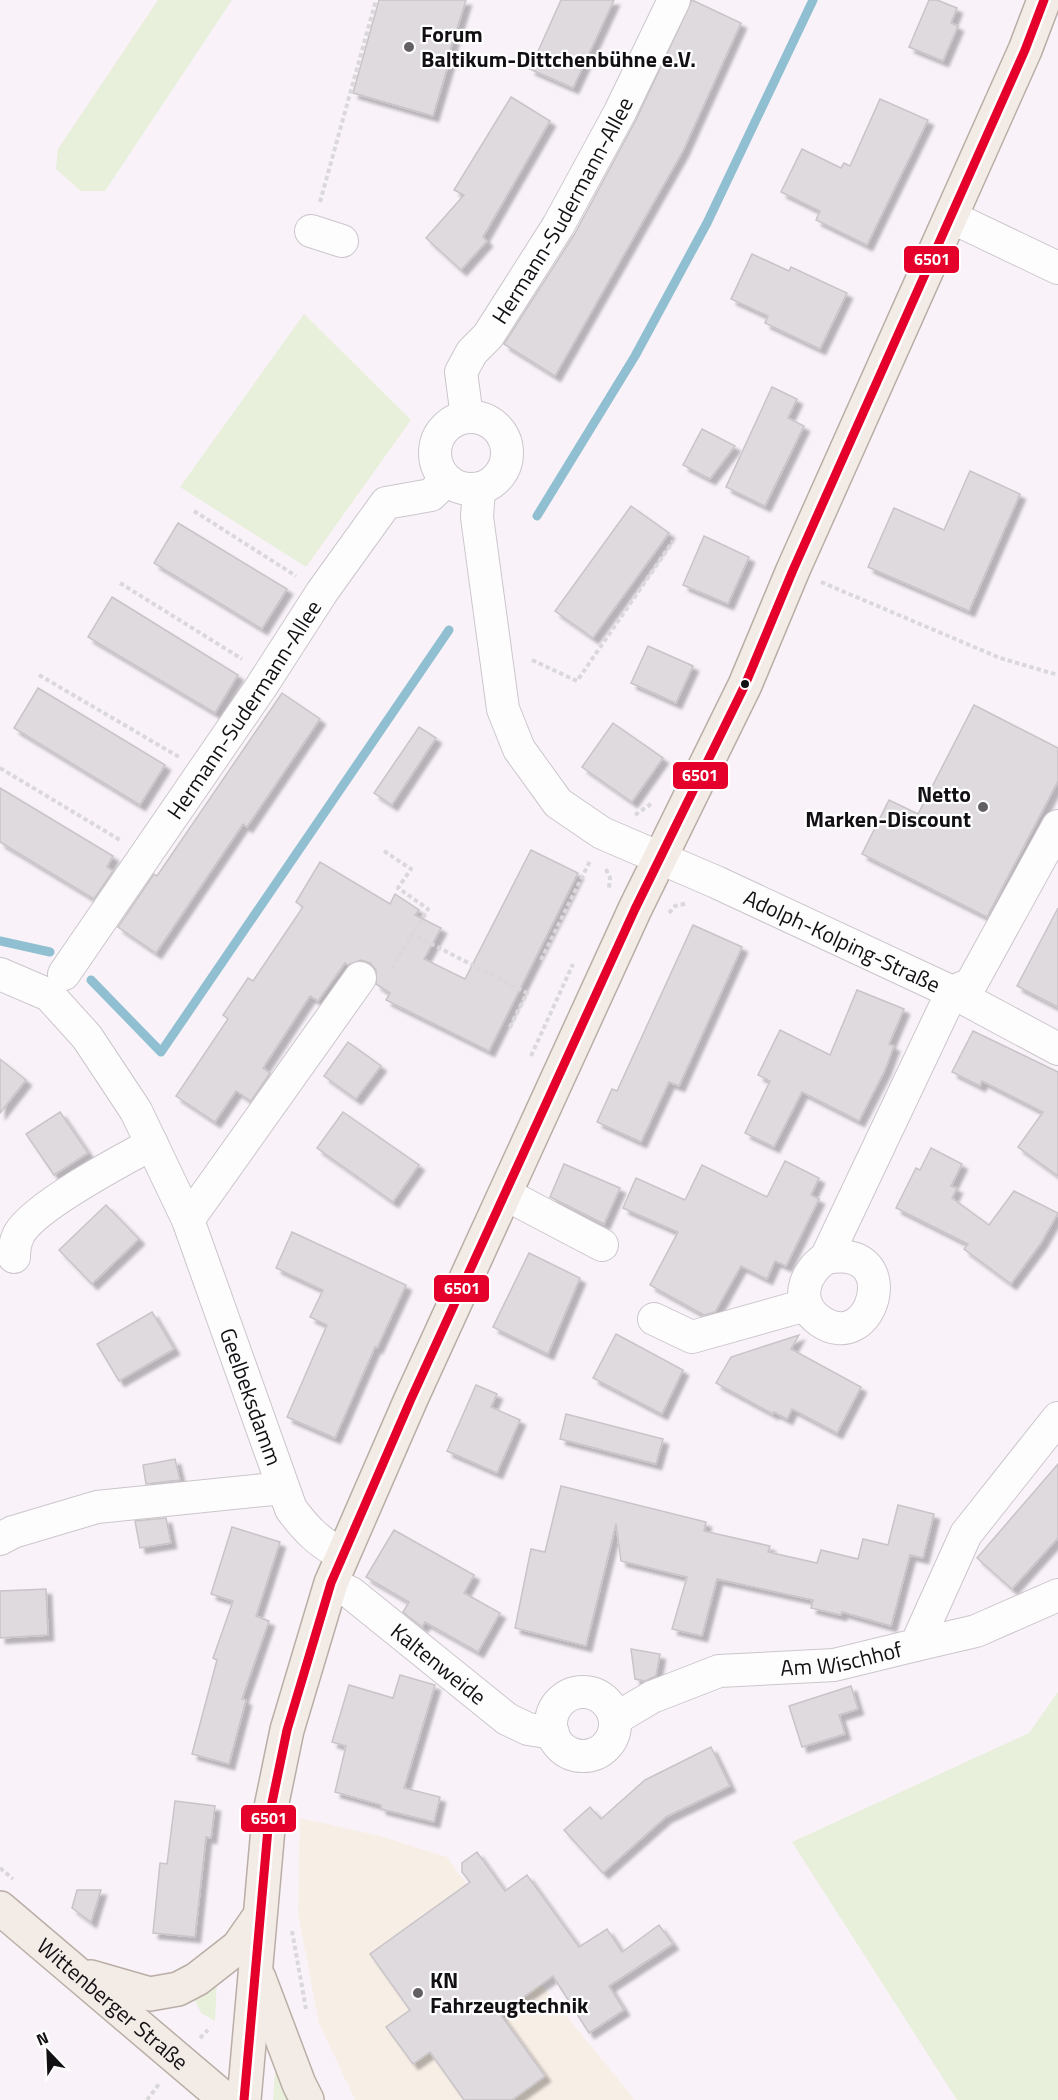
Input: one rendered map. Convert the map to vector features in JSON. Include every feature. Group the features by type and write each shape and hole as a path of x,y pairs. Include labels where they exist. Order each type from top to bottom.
{"main road":[{"path":"244,2100 269,1817 287,1730 336,1568 659,860 745,685 793,570 1025,50 1044,0"},
{"name":"Wittenberger Straße","path":"8,1895 75,1972 226,2100"},
{"path":"75,1972 150,1994 178,1989 198,1979 238,1947 259,1917"},
{"path":"255,1968 295,2075 307,2100"}],"street":[{"name":"Hermann-Sudermann-Allee","path":"467,417 461,372 472,352 488,336 558,226 620,112 674,0"},
{"path":"951,217 1058,268"},
{"path":"311,231 342,241"},
{"path":"467,417 489,421 504,437 507,447 504,469 489,485 478,489 461,488 446,480 435,459 435,447 446,427 467,417"},
{"name":"Hermann-Sudermann-Allee","path":"64,974 269,675 322,592 386,503 431,495 446,480"},
{"path":"478,489 477,517 495,667 502,709 519,749 558,803 602,833 659,860"},
{"path":"952,992 971,984 1058,826"},
{"name":"Adolph-Kolping-Straße","path":"659,860 716,882 952,992 826,1258 814,1266 806,1278 803,1291 806,1305"},
{"name":"Geelbeksdamm","path":"0,974 49,995 87,1037 135,1111 188,1220 291,1509 308,1531 324,1546 336,1568"},
{"path":"188,1220 360,978"},
{"path":"952,992 1058,1049"},
{"path":"14,1257 14,1246 20,1232 37,1215 100,1173 152,1144"},
{"path":"505,1194 602,1245"},
{"path":"654,1319 692,1337 806,1305 819,1321 839,1327 853,1325 865,1317 873,1305 876,1292 873,1278 865,1266 854,1258 840,1255 826,1258"},
{"name":"Am Wischhof","path":"615,1719 652,1697 719,1671 834,1665 916,1645 966,1534 1058,1418"},
{"path":"0,1539 13,1532 97,1506 283,1488"},
{"name":"Kaltenweide","path":"336,1568 351,1593 507,1719 528,1729 553,1733"},
{"path":"916,1645 976,1630 1058,1595"},
{"path":"576,1693 597,1695 611,1708 615,1719 615,1729 605,1748 585,1756 565,1750 553,1733 554,1713 559,1704 576,1693"}],"path":[{"path":"311,231 376,0"},
{"path":"194,512 322,592"},
{"path":"532,660 578,681 673,542"},
{"path":"793,570 1000,658 1058,675"},
{"path":"120,583 269,675"},
{"path":"39,675 203,771"},
{"path":"0,768 145,855"},
{"path":"384,851 411,869 398,888 428,909 392,969"},
{"path":"541,960 594,852"},
{"path":"412,934 527,993 509,1029"},
{"path":"0,1868 8,1895"},
{"path":"290,1923 308,2015"}],"shaded area":[{"path":"300,1818 380,1836 447,1857 526,1966 635,2100 355,2100 319,2023 298,1914"}],"green space":[{"path":"158,0 232,0 105,191 81,191 56,169 58,149"},
{"path":"304,314 411,420 306,567 180,487"},
{"path":"1058,1692 1058,2100 957,2100 792,1842 1029,1733"},
{"path":"217,1979 215,2021 201,2013 192,1994"},
{"path":"276,2058 294,2100 273,2100"}],"building":[{"name":"Forum Baltikum-Dittchenbühne e.V.","path":"379,0 466,0 433,116 353,93"},
{"path":"561,0 614,0 573,88 530,69"},
{"path":"692,0 741,23 683,151 555,376 504,344 574,235 636,120"},
{"path":"929,0 937,0 957,8 951,23 958,26 943,61 909,47"},
{"path":"511,97 550,121 483,237 487,241 461,270 426,238 464,195 454,190"},
{"path":"880,99 928,120 867,245 816,220 820,211 781,192 802,149 841,168 844,163 850,166"},
{"path":"752,254 789,271 791,267 847,293 820,349 765,323 768,316 731,299"},
{"path":"772,387 797,399 788,418 804,426 765,506 726,487"},
{"path":"702,429 735,446 710,479 683,465"},
{"path":"970,471 1020,494 969,611 868,567 894,508 944,530"},
{"path":"631,506 669,533 593,638 555,611"},
{"path":"178,523 287,589 262,629 154,563"},
{"path":"704,536 749,557 728,604 683,585"},
{"path":"112,597 238,675 215,713 88,637"},
{"path":"648,646 693,666 676,703 631,683"},
{"path":"38,688 165,765 140,805 14,728"},
{"path":"282,693 320,719 247,827 243,824 156,953 118,927 154,874 157,876"},
{"name":"Netto Marken-Discount","path":"974,705 1058,748 1058,781 987,917 862,854 889,800 918,814"},
{"path":"613,723 663,758 632,802 582,767"},
{"path":"419,727 436,738 392,805 374,793"},
{"path":"0,788 113,856 107,867 113,871 94,899 0,842"},
{"path":"531,850 578,873 489,1051 386,1000 390,993 376,984 376,970 370,963 361,960 348,965 345,963 318,1001 310,996 263,1068 270,1073 251,1101 236,1091 215,1122 176,1096 228,1019 223,1015 248,978 253,981 303,907 296,902 320,862 390,904 395,894 419,910 415,915 441,928 424,959 465,979"},
{"path":"1058,908 1058,1007 1017,986"},
{"path":"693,925 742,947 679,1086 669,1082 641,1142 597,1122 612,1089 617,1091"},
{"path":"857,990 904,1009 889,1044 894,1046 885,1070 859,1121 802,1092 774,1147 745,1133 770,1081 758,1075 780,1030 830,1055"},
{"path":"973,1031 1058,1072 1058,1176 1018,1147 1043,1112 982,1081 980,1086 952,1072"},
{"path":"348,1042 381,1066 356,1099 324,1076"},
{"path":"0,1059 26,1080 0,1113"},
{"path":"60,1112 88,1153 54,1175 26,1134"},
{"path":"343,1112 419,1165 393,1202 317,1148"},
{"path":"931,1148 962,1164 951,1186 957,1188 952,1198 989,1225 1014,1191 1058,1213 1041,1243 1011,1284 964,1249 968,1244 896,1208 916,1168 920,1170"},
{"path":"785,1161 819,1178 811,1195 819,1199 786,1266 775,1261 767,1279 741,1266 715,1312 704,1315 650,1285 678,1232 623,1208 636,1178 685,1200 702,1165 767,1197"},
{"path":"564,1164 620,1188 604,1224 550,1197"},
{"path":"106,1205 139,1239 92,1284 59,1250"},
{"path":"292,1232 406,1285 377,1348 375,1347 335,1438 287,1417 327,1325 310,1317 323,1290 276,1268"},
{"path":"529,1253 580,1278 548,1354 493,1327"},
{"path":"152,1312 174,1349 119,1381 97,1344"},
{"path":"616,1334 683,1370 662,1414 593,1378"},
{"path":"799,1335 791,1349 861,1387 837,1433 792,1409 787,1419 774,1412 773,1414 716,1383 731,1357"},
{"path":"476,1385 497,1394 491,1407 520,1420 497,1473 447,1451"},
{"path":"566,1414 663,1439 656,1464 560,1439"},
{"path":"175,1459 180,1480 146,1484 143,1465"},
{"path":"1058,1464 1058,1538 1012,1589 977,1558"},
{"path":"561,1486 706,1522 704,1531 770,1546 768,1552 817,1563 821,1550 858,1559 863,1539 888,1545 898,1505 934,1514 923,1558 910,1555 891,1626 842,1612 841,1615 811,1608 813,1600 717,1579 702,1636 672,1629 687,1577 621,1561 616,1524 586,1646 515,1628 531,1549 545,1552"},
{"path":"166,1518 171,1543 140,1548 135,1521"},
{"path":"232,1527 280,1542 256,1616 269,1621 242,1699 246,1700 229,1764 192,1754 217,1660 213,1658 233,1601 211,1594"},
{"path":"394,1530 474,1575 464,1593 500,1613 478,1652 425,1622 422,1627 403,1612 409,1602 366,1577"},
{"path":"46,1589 48,1635 0,1638 0,1591"},
{"path":"631,1649 660,1654 656,1676 645,1681 635,1679"},
{"path":"400,1675 435,1685 404,1788 440,1797 434,1822 381,1809 381,1805 335,1792 346,1746 332,1742 349,1685 393,1698"},
{"path":"851,1686 858,1709 839,1715 845,1734 802,1747 789,1706"},
{"path":"711,1747 730,1786 666,1817 603,1873 564,1830 590,1807 601,1819 645,1780"},
{"path":"175,1801 215,1806 211,1838 206,1837 195,1937 153,1933 160,1863 167,1864"},
{"path":"477,1852 505,1891 527,1875 579,1947 607,1929 622,1952 659,1925 673,1944 609,1986 624,2010 589,2033 553,1976 500,2014 545,2076 512,2100 464,2100 430,2052 413,2064 386,2027 410,2010 370,1954 470,1882 462,1872 462,1863"},
{"path":"77,1890 101,1890 91,1922 72,1908"}],"waterway":[{"path":"537,516 635,356 707,223 813,0"},
{"path":"91,980 161,1052 449,630"},
{"path":"0,941 50,952"}],"transit line":[{"name":"6501","path":"244,2100 269,1817 287,1730 331,1583 411,1399 635,909 745,685 793,570 1025,50 1044,0"}],"place":[{"name":"Forum Baltikum-Dittchenbühne e.V.","path":"409,47"},
{"name":"Netto Marken-Discount","path":"983,807"},
{"name":"KN Fahrzeugtechnik","path":"418,1993"}]}
